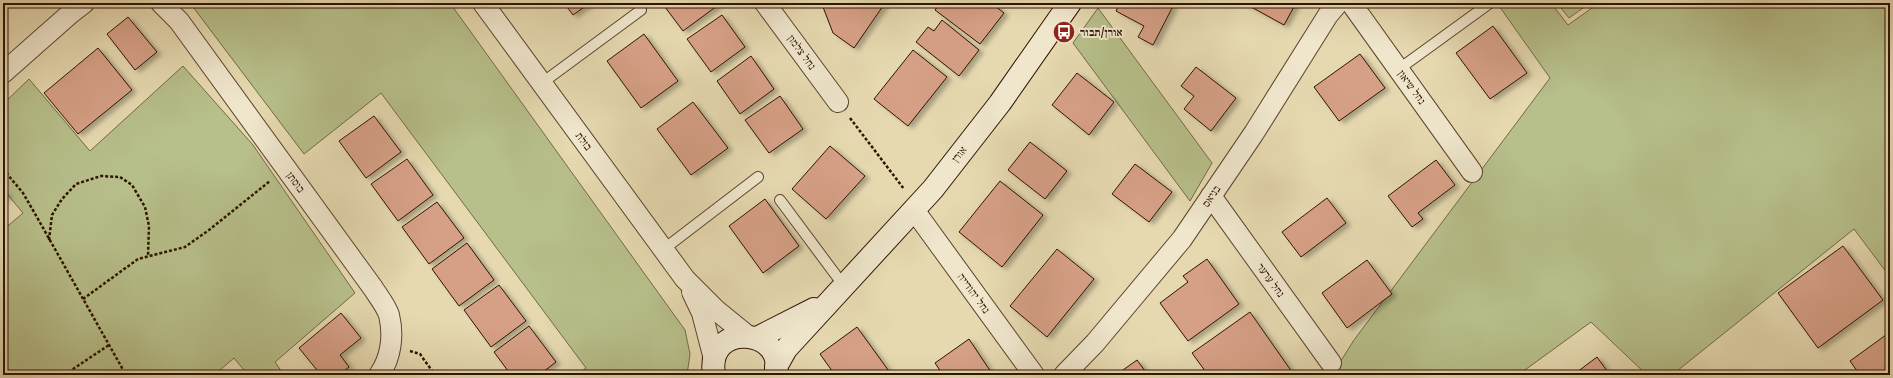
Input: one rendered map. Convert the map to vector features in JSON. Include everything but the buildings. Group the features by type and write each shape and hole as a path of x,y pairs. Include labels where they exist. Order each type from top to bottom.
{"street":[{"path":"3,73 84,3"},
{"name":"בוסתן","path":"161,3 179,21 373,288 388,315 392,344 384,368 379,375"},
{"name":"בזלת","path":"483,3 685,279 702,313 713,369"},
{"name":"נחל צלמון","path":"766,3 838,102"},
{"name":"אורן","path":"776,371 786,349 916,208 1000,103 1070,3"},
{"name":"בניאס","path":"1064,375 1095,343 1182,239 1254,133 1328,15 1338,3"},
{"name":"נחל שיאון","path":"1351,3 1472,172"},
{"name":"נחל ערער","path":"1211,196 1331,363"},
{"name":"נחל יהודייה","path":"916,208 1034,375"},
{"name":"בזלת","path":"685,279 716,310 753,337"},
{"name":"אורן","path":"713,369 723,344 731,339 739,336 753,337 793,321 819,307 839,291"},
{"path":"753,337 765,343 772,350 776,371"}],"lane":[{"path":"1398,69 1490,3"},
{"path":"542,83 641,10"},
{"path":"664,249 758,177"},
{"path":"780,200 839,291"}],"path":[{"path":"838,102 916,208"},
{"path":"83,299 138,259 184,247 209,230 286,168"},
{"path":"3,169 23,193 126,375"},
{"path":"49,240 52,215 62,199 76,184 101,176 120,176 132,185 144,207 149,226 148,256"},
{"path":"392,344 420,354 434,375"},
{"path":"59,375 70,371 109,345"}],"green space":[{"path":"190,3 450,3 685,330 690,354 687,375 577,375 586,368 381,93 304,154"},
{"path":"1497,3 1551,3 1568,25 1599,3 1890,3 1890,277 1854,229 1672,375 1647,375 1591,322 1518,375 1332,375 1354,340 1550,78"},
{"path":"1557,3 1590,3 1569,18"},
{"path":"1098,8 1212,163 1190,201 1073,43"},
{"path":"183,66 253,145 355,293 275,362 284,375 248,375 234,358 214,375 3,375 3,230 23,213 3,189 3,104 29,79 90,151"}],"place":[{"name":"אורן/תבור","path":"1064,32"}]}
